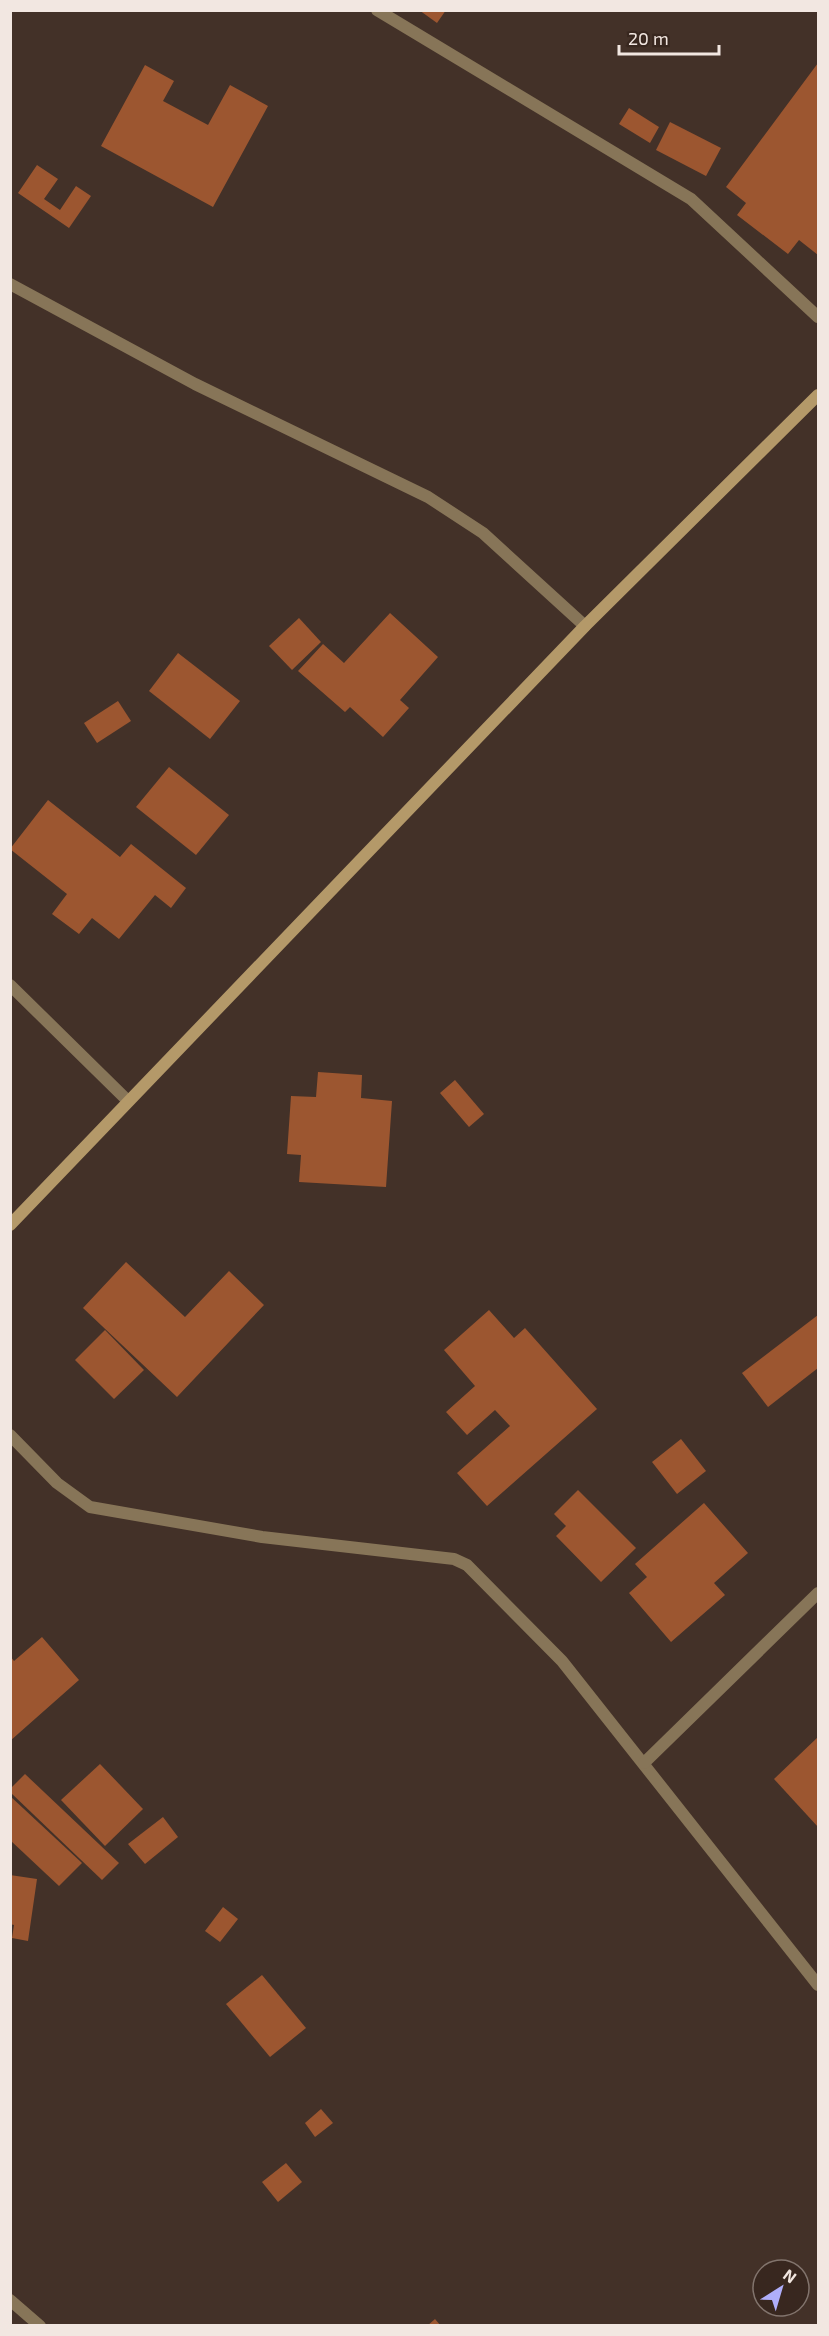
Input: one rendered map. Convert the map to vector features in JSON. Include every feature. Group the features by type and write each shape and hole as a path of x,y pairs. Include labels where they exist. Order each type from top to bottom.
{"street":[{"path":"377,10 691,199 819,317"},
{"path":"10,284 195,384 428,497 483,533 585,626"},
{"path":"10,1225 585,626 819,394"},
{"path":"10,985 128,1101"},
{"path":"10,1435 57,1483 90,1507 262,1538 454,1559 467,1565 562,1661 819,1985"},
{"path":"644,1763 819,1593"},
{"path":"10,2300 40,2325"}],"building":[{"path":"419,10 446,10 437,23"},
{"path":"818,63 818,255 799,240 788,254 737,215 746,203 726,187"},
{"path":"145,65 174,81 163,101 208,125 230,85 268,106 213,207 101,146"},
{"path":"629,108 659,127 650,143 619,124"},
{"path":"670,122 721,148 706,176 656,150"},
{"path":"37,165 58,179 44,199 60,210 76,186 91,196 69,228 18,193"},
{"path":"390,613 438,657 400,700 409,708 383,737 350,707 345,712 298,671 323,644 344,663"},
{"path":"299,618 321,642 292,670 269,646"},
{"path":"178,653 240,701 210,739 149,691"},
{"path":"118,701 131,721 97,743 84,723"},
{"path":"169,767 229,815 196,855 136,807"},
{"path":"48,800 120,857 131,844 186,888 171,908 155,895 119,939 92,918 79,934 52,914 67,894 10,849"},
{"path":"318,1072 362,1075 361,1098 392,1101 386,1187 299,1182 301,1155 287,1154 291,1096 316,1097"},
{"path":"455,1080 484,1114 469,1127 440,1093"},
{"path":"126,1262 185,1317 229,1271 264,1305 177,1397 83,1308"},
{"path":"489,1310 514,1338 525,1328 597,1409 487,1506 457,1473 510,1426 495,1410 467,1435 446,1412 475,1386 444,1350"},
{"path":"818,1315 818,1368 768,1407 742,1373"},
{"path":"105,1330 144,1370 114,1399 75,1360"},
{"path":"681,1439 706,1471 677,1494 652,1462"},
{"path":"578,1490 636,1548 601,1582 556,1536 566,1526 554,1514"},
{"path":"704,1503 748,1553 714,1583 725,1595 671,1642 629,1593 647,1577 635,1564"},
{"path":"42,1637 79,1680 10,1741 10,1656 14,1661"},
{"path":"818,1737 818,1827 774,1779"},
{"path":"100,1764 143,1809 105,1846 61,1800"},
{"path":"25,1774 119,1863 102,1880 10,1792 10,1789"},
{"path":"10,1796 82,1863 59,1886 10,1840"},
{"path":"163,1817 178,1837 145,1864 128,1844"},
{"path":"10,1875 37,1879 28,1941 12,1938 14,1925 10,1924"},
{"path":"223,1907 238,1919 220,1942 205,1931"},
{"path":"262,1975 306,2028 270,2057 226,2004"},
{"path":"321,2109 333,2123 315,2137 305,2123"},
{"path":"286,2163 302,2182 278,2202 262,2182"},
{"path":"435,2319 441,2326 427,2326"}]}
